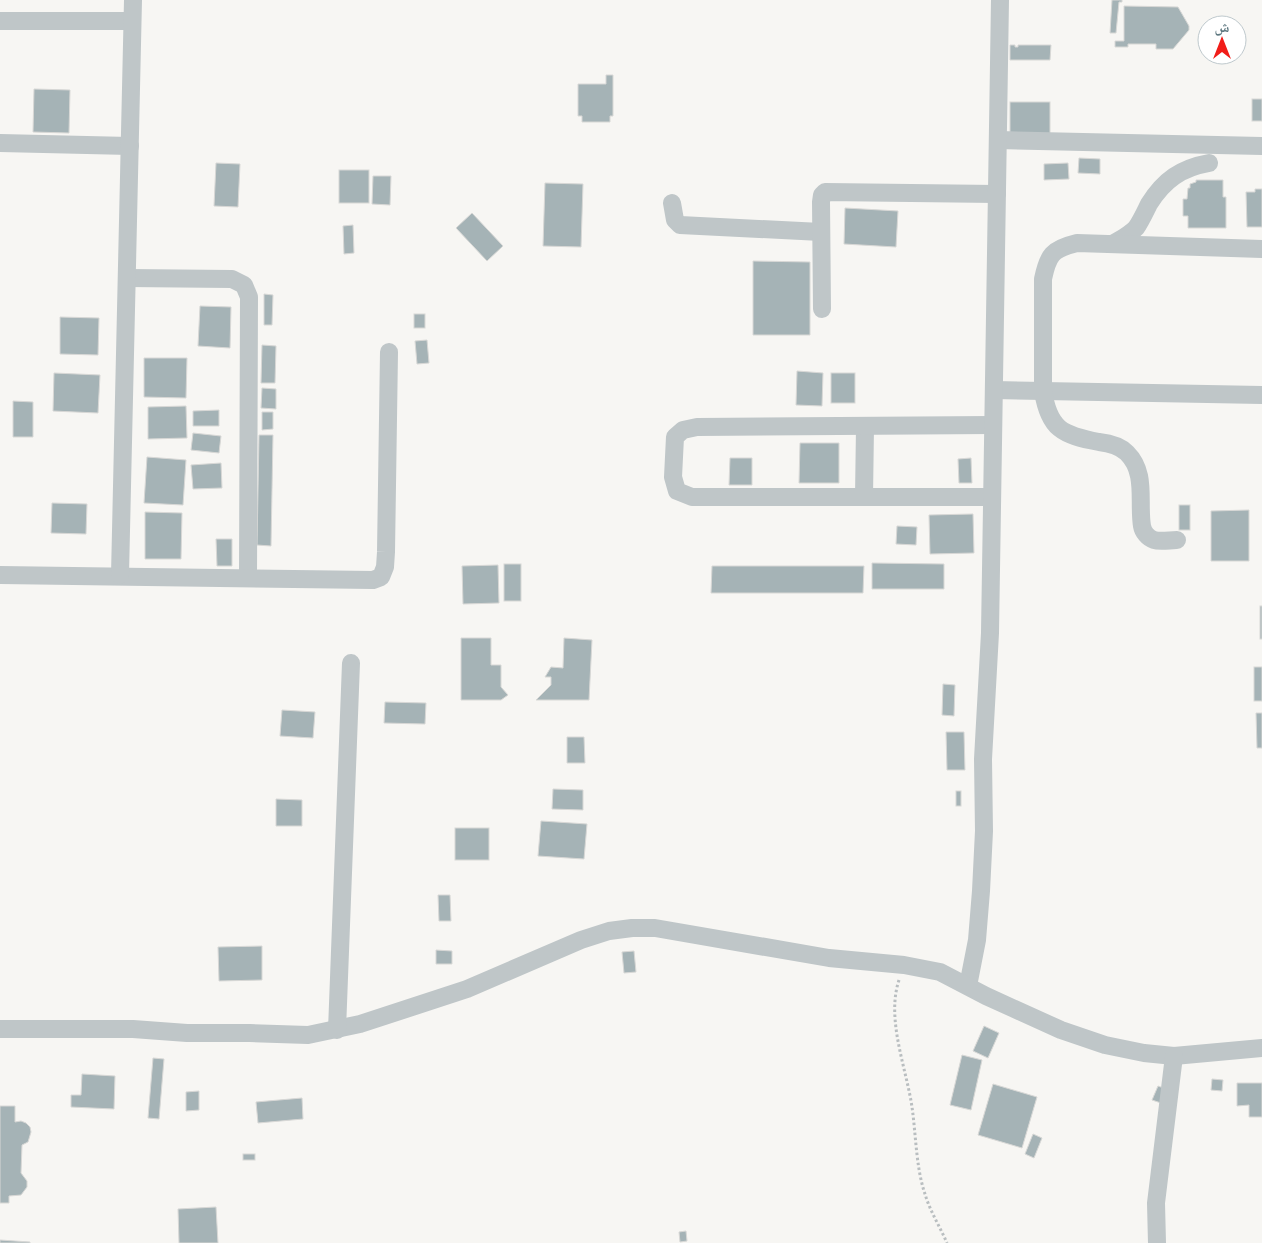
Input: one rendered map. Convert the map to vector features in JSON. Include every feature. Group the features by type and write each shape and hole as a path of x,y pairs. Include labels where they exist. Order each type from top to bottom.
{"street":[{"path":"120,575 133,0"},
{"path":"968,986 978,940 984,831 984,759 990,633 1000,0"},
{"path":"0,21 132,21"},
{"path":"998,140 1262,146"},
{"path":"0,143 130,146"},
{"path":"1114,244 1129,235 1137,226 1152,200 1178,172 1209,163"},
{"path":"822,309 821,202 825,192 997,194"},
{"path":"672,203 675,220 680,225 821,232"},
{"path":"1177,540 1155,540 1147,535 1142,528 1142,494 1139,476 1136,467 1126,452 1113,444 1074,436 1059,429 1050,419 1043,390 1043,279 1046,263 1052,254 1061,247 1077,243 1262,249"},
{"path":"127,278 232,279 244,285 250,297 248,578"},
{"path":"0,575 120,575 373,580 381,577 385,567 386,552 389,352"},
{"path":"994,390 1262,395"},
{"path":"992,496 692,496 677,491 673,477 675,437 683,430 697,427 993,425"},
{"path":"864,496 865,427"},
{"path":"337,1030 351,663"},
{"path":"0,1029 134,1029 187,1033 308,1035 337,1030 467,989 581,940 609,931 655,928 829,958 904,965 940,972 994,1000 1070,1033 1105,1045 1144,1053 1174,1056 1262,1048"},
{"path":"1157,1243 1156,1203 1174,1056"}],"path":[{"path":"904,965 897,986 895,1026 908,1081 916,1148 925,1194 947,1243"}],"building":[{"path":"1112,0 1122,0 1122,2 1119,2 1116,33 1110,33"},
{"path":"1124,6 1178,7 1189,26 1189,30 1173,49 1156,49 1156,44 1128,44 1128,47 1115,47 1115,41 1124,41"},
{"path":"1010,45 1018,47 1018,45 1051,45 1050,60 1010,60"},
{"path":"606,75 613,75 613,116 610,116 610,122 582,122 582,116 578,116 578,84 606,84"},
{"path":"34,89 70,90 69,133 33,132"},
{"path":"1252,99 1262,99 1262,121 1252,121"},
{"path":"1010,102 1050,102 1050,136 1010,136"},
{"path":"1079,158 1100,159 1100,174 1078,173"},
{"path":"216,163 240,164 238,207 214,206"},
{"path":"1068,163 1069,179 1044,180 1044,164"},
{"path":"339,170 369,170 369,203 339,203"},
{"path":"373,176 391,176 390,205 372,204"},
{"path":"1196,180 1223,180 1223,197 1226,197 1226,228 1188,228 1188,216 1183,216 1183,199 1187,199 1188,188"},
{"path":"545,183 583,184 581,247 543,246"},
{"path":"1255,189 1262,189 1262,227 1247,227 1246,192 1255,192"},
{"path":"845,208 898,211 896,247 844,244"},
{"path":"472,213 503,246 487,261 456,228"},
{"path":"353,225 354,253 344,254 343,226"},
{"path":"753,261 810,262 810,335 753,335"},
{"path":"264,294 273,295 272,325 264,325"},
{"path":"200,306 231,307 230,348 198,346"},
{"path":"414,314 425,314 425,328 414,328"},
{"path":"60,317 99,318 98,355 60,354"},
{"path":"427,340 429,363 417,364 415,341"},
{"path":"262,345 276,346 275,383 261,383"},
{"path":"144,358 187,358 186,398 144,397"},
{"path":"797,371 823,373 822,406 796,405"},
{"path":"54,373 100,375 98,413 53,411"},
{"path":"831,373 855,373 855,403 831,403"},
{"path":"262,388 276,389 276,409 261,408"},
{"path":"13,401 33,402 33,437 13,437"},
{"path":"186,406 187,438 148,439 148,407"},
{"path":"219,410 219,426 193,426 193,411"},
{"path":"262,412 273,412 273,429 262,430"},
{"path":"193,433 221,436 219,453 191,450"},
{"path":"259,435 273,435 271,546 257,545"},
{"path":"800,443 839,443 839,483 799,483"},
{"path":"147,457 186,460 183,505 144,503"},
{"path":"730,458 752,458 752,485 729,485"},
{"path":"971,458 972,483 959,483 958,459"},
{"path":"221,463 222,488 193,489 191,465"},
{"path":"52,503 87,504 86,534 51,533"},
{"path":"1179,505 1190,505 1190,530 1179,530"},
{"path":"1249,510 1249,561 1211,561 1211,511"},
{"path":"145,512 182,513 181,559 145,559"},
{"path":"973,514 974,553 930,554 929,515"},
{"path":"897,526 917,527 916,545 896,544"},
{"path":"216,539 232,539 232,566 217,566"},
{"path":"872,563 944,564 944,589 872,589"},
{"path":"504,564 521,564 521,601 504,601"},
{"path":"498,565 499,603 463,604 462,566"},
{"path":"712,566 864,566 863,593 711,593"},
{"path":"1260,606 1262,606 1262,639 1260,639"},
{"path":"461,638 491,638 491,665 501,665 501,687 508,695 501,700 461,700"},
{"path":"564,638 592,640 589,700 536,700 551,685 551,677 545,677 551,667 563,668"},
{"path":"1254,667 1262,667 1262,701 1254,701"},
{"path":"943,684 955,685 954,716 942,715"},
{"path":"385,702 426,703 425,724 384,723"},
{"path":"282,710 315,712 313,738 280,736"},
{"path":"1256,713 1262,713 1262,748 1257,748"},
{"path":"946,732 964,732 965,770 947,770"},
{"path":"567,737 584,737 585,763 567,763"},
{"path":"553,789 583,790 583,810 552,809"},
{"path":"956,791 961,791 961,806 956,806"},
{"path":"276,799 302,800 302,826 276,826"},
{"path":"541,821 587,824 584,859 538,856"},
{"path":"455,828 489,828 489,860 455,860"},
{"path":"438,895 450,895 451,921 439,921"},
{"path":"262,946 262,980 219,981 218,947"},
{"path":"436,950 452,951 452,964 436,964"},
{"path":"634,951 636,972 624,973 622,952"},
{"path":"984,1026 999,1033 988,1058 973,1051"},
{"path":"962,1055 982,1060 971,1110 950,1105"},
{"path":"153,1058 164,1059 159,1119 148,1118"},
{"path":"82,1074 115,1076 114,1109 71,1107 71,1095 81,1095"},
{"path":"1212,1079 1223,1080 1222,1091 1211,1090"},
{"path":"1237,1083 1262,1083 1262,1117 1249,1117 1249,1105 1237,1106"},
{"path":"993,1084 1037,1097 1022,1148 978,1135"},
{"path":"1158,1086 1166,1089 1161,1103 1152,1100"},
{"path":"199,1091 199,1110 186,1111 186,1092"},
{"path":"302,1098 303,1119 258,1123 256,1102"},
{"path":"0,1106 15,1106 15,1122 21,1121 26,1123 30,1127 31,1132 28,1142 22,1145 21,1173 27,1181 27,1187 21,1195 9,1196 9,1203 0,1203"},
{"path":"1033,1134 1042,1138 1034,1158 1025,1154"},
{"path":"243,1154 255,1154 255,1160 243,1160"},
{"path":"216,1207 218,1243 179,1243 178,1209"},
{"path":"686,1231 687,1241 680,1242 679,1232"},
{"path":"0,1240 30,1242 30,1243 0,1243"}]}
